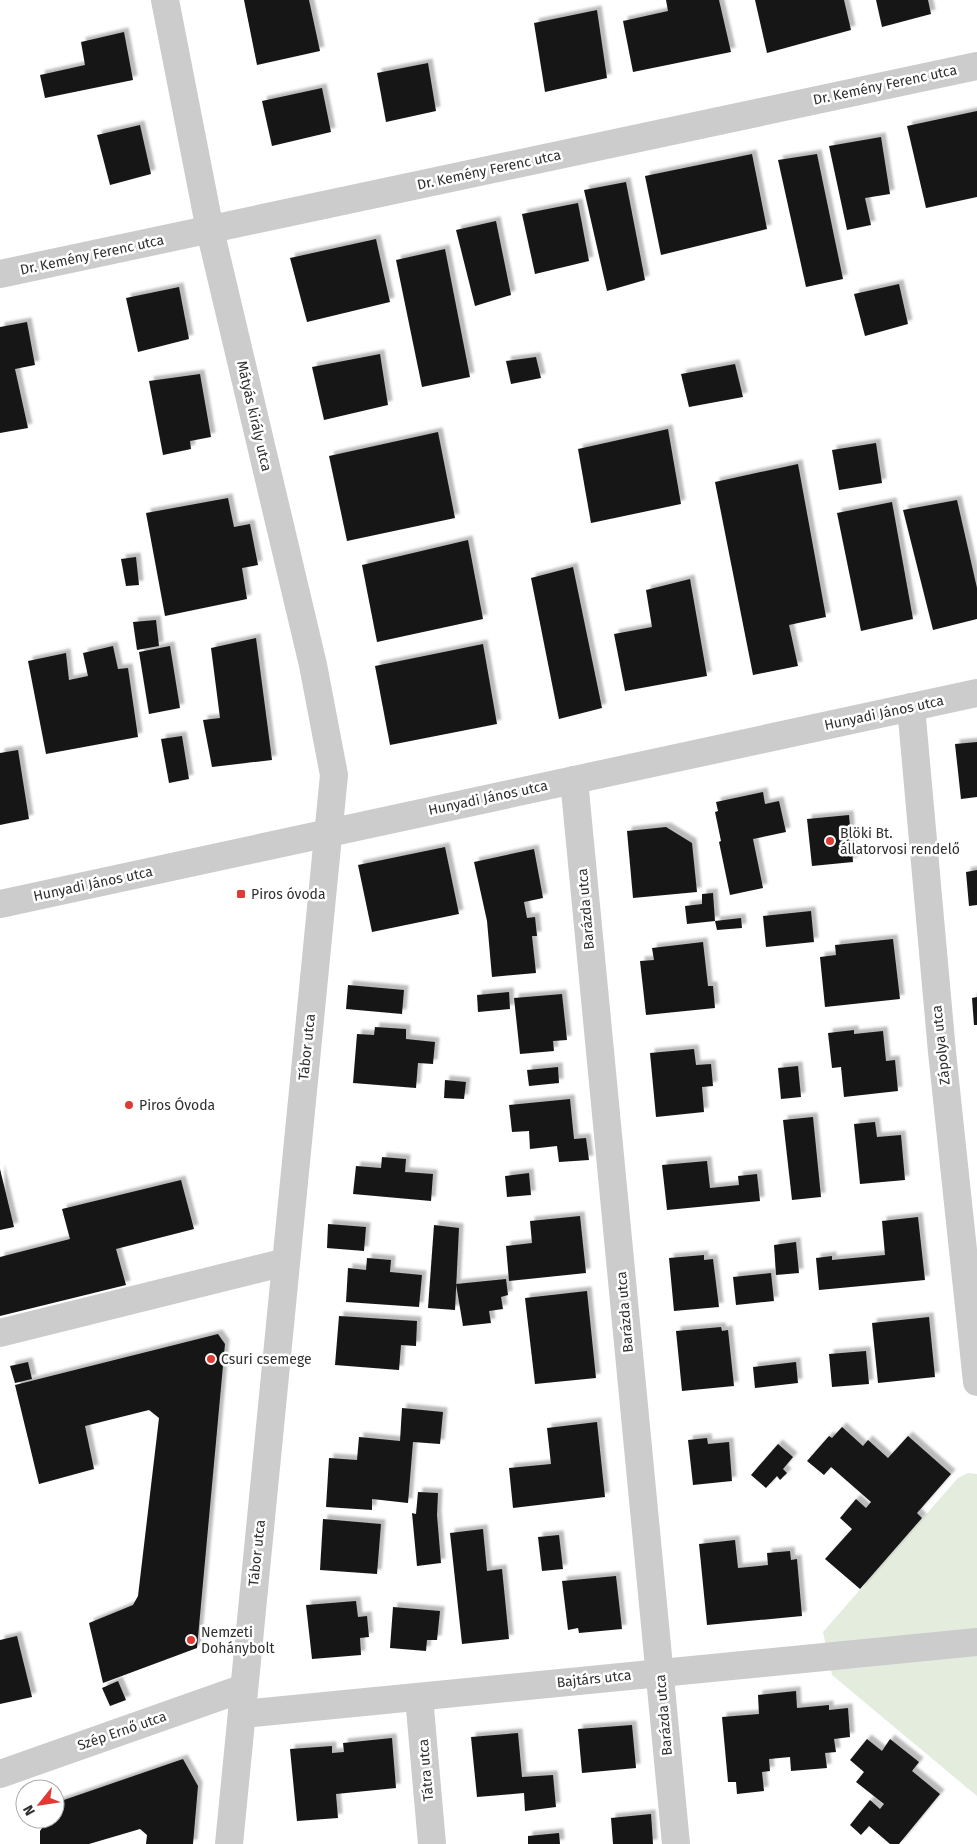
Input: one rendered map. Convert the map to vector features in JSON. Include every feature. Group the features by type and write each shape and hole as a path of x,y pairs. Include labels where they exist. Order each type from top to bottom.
{"street":[{"name":"Mátyás király utca","path":"165,0 210,230 313,665 334,775 328,833"},
{"name":"Dr. Kemény Ferenc utca","path":"0,274 977,66"},
{"name":"Hunyadi János utca","path":"0,904 977,693"},
{"name":"Zápolya utca","path":"911,707 942,1052 977,1382"},
{"name":"Barázda utca","path":"574,780 676,1844"},
{"name":"Tábor utca","path":"229,1844 328,833"},
{"path":"0,1333 286,1262"},
{"name":"Bajtárs utca","path":"242,1714 977,1642"},
{"name":"Szép Ernő utca","path":"0,1774 244,1688"},
{"name":"Tátra utca","path":"419,1696 432,1844"}],"green space":[{"path":"968,1473 977,1474 977,1796 832,1675 823,1632 958,1478"}],"building":[{"path":"244,0 309,0 320,51 257,65"},
{"path":"666,0 719,0 731,52 633,72 623,21 668,11"},
{"path":"755,0 844,0 851,30 767,53"},
{"path":"876,0 928,0 931,14 882,27"},
{"path":"597,10 607,78 545,92 534,23"},
{"path":"124,32 133,80 45,98 40,75 85,65 81,42"},
{"path":"428,63 436,111 386,122 377,73"},
{"path":"322,88 331,132 272,146 262,101"},
{"path":"977,111 977,197 926,208 907,126"},
{"path":"140,125 151,174 110,185 97,135"},
{"path":"881,137 890,194 865,198 871,225 847,230 829,146"},
{"path":"752,154 767,229 661,255 645,176"},
{"path":"817,154 843,279 806,287 778,160"},
{"path":"626,182 645,280 607,291 584,190"},
{"path":"578,203 589,261 535,274 522,214"},
{"path":"496,221 511,295 475,306 456,230"},
{"path":"376,239 390,302 307,322 290,258"},
{"path":"445,249 470,377 422,387 396,260"},
{"path":"899,284 908,324 865,336 854,294"},
{"path":"179,287 189,339 138,352 126,298"},
{"path":"27,322 35,365 15,369 28,428 0,433 0,327"},
{"path":"380,354 388,405 324,420 312,367"},
{"path":"536,357 541,378 511,384 506,361"},
{"path":"735,364 743,397 689,407 681,374"},
{"path":"200,374 211,437 190,441 191,449 163,455 149,381"},
{"path":"668,429 681,504 591,523 578,449"},
{"path":"438,432 455,518 347,541 329,456"},
{"path":"876,443 882,483 839,490 832,450"},
{"path":"798,464 826,617 789,625 798,666 753,675 715,482"},
{"path":"228,498 234,527 250,524 258,565 242,568 247,599 165,616 146,513"},
{"path":"957,500 977,588 977,619 933,630 903,510"},
{"path":"892,502 913,619 861,631 837,513"},
{"path":"468,540 483,619 377,642 362,565"},
{"path":"136,557 139,585 126,586 121,559"},
{"path":"573,567 602,708 559,719 531,578"},
{"path":"690,579 707,676 625,691 614,634 652,627 646,590"},
{"path":"156,620 159,646 137,650 133,622"},
{"path":"256,638 272,760 212,767 203,720 220,718 211,648"},
{"path":"483,644 497,724 390,745 375,666"},
{"path":"113,646 118,669 128,668 138,737 46,754 28,661 66,653 69,680 88,676 83,653"},
{"path":"170,646 180,708 149,714 139,652"},
{"path":"182,736 189,779 169,783 161,739"},
{"path":"977,742 977,797 961,799 955,744"},
{"path":"18,750 29,819 0,825 0,753"},
{"path":"763,792 765,804 779,801 786,832 753,839 763,888 730,895 719,842 721,841 715,812 718,811 716,802"},
{"name":"Blöki Bt. állatorvosi rendelő","path":"849,815 853,862 812,866 807,819"},
{"path":"666,827 692,843 697,892 633,898 627,831"},
{"path":"445,847 459,914 372,932 358,865"},
{"path":"534,849 543,898 524,902 527,918 535,917 537,936 532,936 536,973 492,977 487,921 474,862"},
{"path":"977,870 977,905 969,906 966,872"},
{"path":"713,893 715,921 687,924 685,906 702,904 702,894"},
{"path":"811,911 814,942 766,947 763,916"},
{"path":"741,918 742,928 717,930 715,921"},
{"path":"893,939 900,999 825,1007 820,957 836,955 835,945"},
{"path":"703,942 708,986 713,986 715,1008 646,1015 640,961 654,960 652,948"},
{"path":"348,985 404,990 402,1014 346,1009"},
{"path":"509,992 510,1009 478,1012 477,995"},
{"path":"562,994 567,1040 553,1041 554,1051 520,1054 514,998"},
{"path":"977,997 977,1025 974,1025 972,998"},
{"path":"375,1027 406,1029 406,1039 435,1042 433,1064 418,1063 416,1088 353,1083 357,1034 374,1035"},
{"path":"854,1030 854,1034 883,1031 886,1061 895,1060 898,1091 844,1097 841,1067 832,1068 828,1033"},
{"path":"694,1049 696,1065 711,1064 713,1086 702,1087 704,1112 656,1117 650,1053"},
{"path":"798,1066 801,1097 781,1099 778,1068"},
{"path":"558,1067 559,1083 529,1086 527,1070"},
{"path":"445,1080 466,1082 464,1099 444,1098"},
{"path":"570,1099 574,1139 586,1138 589,1160 559,1162 557,1146 530,1149 529,1131 512,1132 509,1105"},
{"path":"813,1117 821,1197 792,1200 783,1120"},
{"path":"875,1122 877,1137 901,1135 905,1180 860,1184 854,1124"},
{"path":"382,1157 406,1159 405,1172 433,1174 431,1201 353,1194 356,1166 381,1168"},
{"path":"707,1161 710,1188 739,1185 738,1176 757,1174 760,1201 667,1210 662,1165"},
{"path":"0,1169 14,1227 0,1230"},
{"path":"529,1173 531,1195 507,1197 505,1176"},
{"path":"181,1180 194,1229 116,1249 126,1285 0,1316 0,1257 70,1239 62,1209"},
{"path":"580,1216 586,1273 509,1281 506,1246 532,1243 530,1221"},
{"path":"918,1217 925,1280 819,1290 816,1258 832,1256 832,1260 885,1255 882,1221"},
{"path":"328,1224 366,1227 364,1251 327,1248"},
{"path":"434,1225 459,1228 455,1310 428,1308"},
{"path":"796,1242 799,1273 776,1275 774,1245"},
{"path":"704,1255 704,1260 713,1259 719,1307 674,1311 669,1258"},
{"path":"367,1258 391,1260 390,1272 422,1275 419,1307 346,1302 348,1268 366,1270"},
{"path":"771,1273 774,1301 736,1305 733,1277"},
{"path":"506,1279 508,1295 501,1297 503,1309 489,1311 491,1323 463,1326 456,1284"},
{"path":"587,1291 596,1378 535,1384 525,1298"},
{"path":"339,1316 417,1321 416,1346 401,1345 399,1370 335,1365"},
{"path":"929,1317 935,1377 878,1383 872,1323"},
{"path":"721,1327 722,1331 728,1330 734,1386 682,1391 676,1331"},
{"path":"218,1334 225,1344 197,1648 103,1683 89,1623 133,1605 138,1596 159,1418 149,1410 85,1426 94,1469 39,1484 15,1385"},
{"path":"866,1351 869,1384 832,1387 829,1354"},
{"path":"28,1362 32,1379 15,1383 10,1366"},
{"path":"796,1362 798,1383 755,1388 753,1367"},
{"path":"402,1408 443,1412 440,1444 413,1442 408,1503 372,1499 372,1510 326,1507 329,1458 357,1460 359,1437 400,1441"},
{"path":"597,1422 605,1497 513,1508 509,1468 551,1464 547,1428"},
{"path":"842,1427 863,1446 868,1440 888,1458 908,1436 951,1474 917,1513 922,1518 860,1589 825,1559 852,1529 840,1518 856,1499 866,1508 871,1502 831,1467 824,1475 807,1461 829,1436 832,1438"},
{"path":"707,1438 708,1444 729,1442 732,1481 693,1485 688,1440"},
{"path":"778,1444 793,1457 783,1469 787,1473 780,1480 777,1476 766,1488 751,1475"},
{"path":"418,1492 438,1493 437,1515 441,1563 417,1566 412,1513 416,1514"},
{"path":"323,1519 381,1524 377,1574 320,1570"},
{"path":"483,1529 487,1571 502,1569 509,1639 462,1644 450,1533"},
{"path":"559,1535 563,1569 542,1571 538,1537"},
{"path":"735,1540 738,1568 768,1565 767,1553 790,1551 791,1560 797,1559 802,1616 707,1625 699,1544"},
{"path":"616,1576 622,1629 579,1633 578,1628 568,1630 562,1581"},
{"path":"356,1601 358,1617 367,1616 369,1637 360,1638 361,1655 312,1659 306,1605"},
{"path":"393,1607 440,1611 437,1640 427,1640 426,1651 390,1648"},
{"path":"17,1636 32,1697 0,1704 0,1640"},
{"path":"118,1681 126,1700 110,1706 102,1688"},
{"path":"796,1691 797,1708 829,1705 829,1710 848,1708 850,1737 834,1739 836,1752 825,1753 827,1768 791,1771 790,1757 769,1759 770,1771 762,1772 764,1791 737,1794 736,1782 728,1782 722,1717 759,1714 758,1695"},
{"path":"632,1725 636,1768 582,1773 578,1729"},
{"path":"518,1733 522,1777 553,1775 556,1807 525,1811 524,1793 477,1797 471,1737"},
{"path":"392,1738 396,1788 336,1794 338,1818 297,1821 290,1749 332,1746 332,1753 344,1752 343,1743"},
{"path":"867,1739 882,1751 890,1739 919,1762 912,1771 940,1794 899,1844 890,1844 869,1826 861,1835 850,1825 870,1800 880,1809 884,1804 856,1782 864,1772 850,1760"},
{"path":"183,1759 198,1786 193,1844 146,1844 147,1835 140,1829 89,1844 40,1844 41,1829 65,1829 65,1800"},
{"path":"651,1814 653,1844 613,1844 611,1818"},
{"path":"559,1833 560,1844 528,1844 528,1836"}],"place":[{"name":"Blöki Bt. állatorvosi rendelő","path":"830,841"},
{"name":"Piros óvoda","path":"241,894"},
{"name":"Piros Óvoda","path":"129,1105"},
{"name":"Csuri csemege","path":"211,1359"},
{"name":"Nemzeti Dohánybolt","path":"191,1640"}]}
